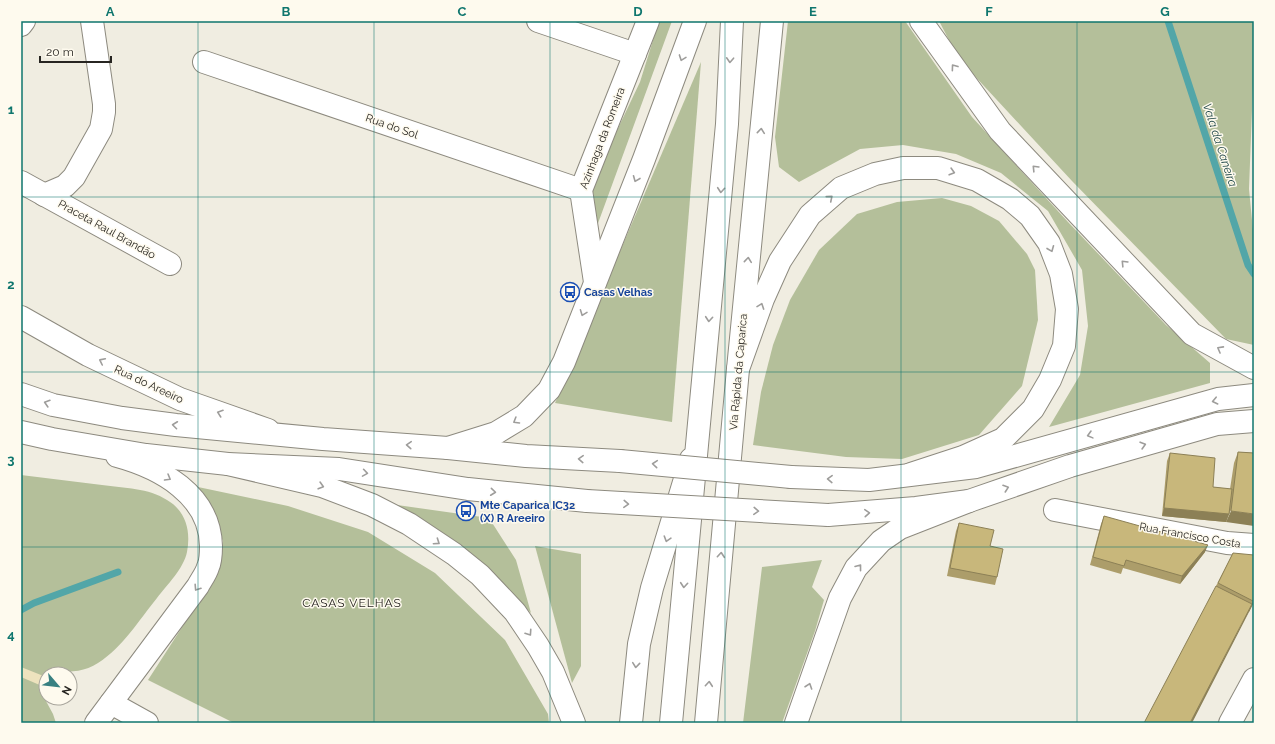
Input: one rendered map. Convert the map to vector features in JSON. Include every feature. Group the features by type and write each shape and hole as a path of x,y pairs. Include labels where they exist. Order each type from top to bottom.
{"main road":[{"path":"21,25 24,21"},
{"path":"44,194 65,186 70,182 102,129 104,104 92,21"},
{"path":"538,21 635,54"},
{"name":"Azinhaga da Romeira","path":"595,282 581,190 648,21"},
{"path":"448,448 496,433 524,416 549,390 564,362 644,159 695,21"},
{"path":"671,723 727,124 732,21"},
{"name":"Via Rápida da Caparica","path":"706,723 738,369 772,21"},
{"path":"921,21 1000,131 1186,328 1192,334 1254,368"},
{"name":"Rua do Sol","path":"204,62 581,190"},
{"path":"738,369 763,299 780,261 810,214 841,188 875,174 903,168 938,168 977,180 1010,199 1030,216 1049,243 1061,274 1067,309 1064,346 1050,380 1033,409 1003,439 963,456 911,474"},
{"name":"Praceta Raul Brandão","path":"21,182 170,264"},
{"name":"Rua do Areeiro","path":"21,317 88,355 180,399 284,435"},
{"path":"21,394 53,405 122,418 176,425 526,456 620,461 791,477 869,480 976,467 1218,399 1254,395"},
{"path":"796,723 840,598 856,568 881,541 900,528 969,501 1070,466 1217,424 1254,421"},
{"path":"21,432 130,460 173,480 190,494 205,517 210,533 211,554 208,567 198,586 96,723"},
{"path":"631,723 639,644 652,588 698,435"},
{"path":"52,439 146,455 228,464 339,469 468,489 587,501 828,515 916,508 969,501"},
{"path":"228,464 322,486 372,505 409,524 454,554 480,575 515,612 538,646 553,672 574,723"},
{"name":"Rua Francisco Costa","path":"1055,510 1227,543 1254,545"},
{"path":"1230,723 1254,679"},
{"path":"111,704 147,723"}],"green space":[{"path":"659,21 672,21 597,226 592,183 640,82"},
{"path":"788,21 905,21 972,117 1068,222 1166,325 1210,363 1210,383 1049,427 1080,375 1088,326 1082,270 1048,211 1001,173 956,154 903,145 860,149 799,182 779,167 775,137"},
{"path":"939,21 1254,21 1249,189 1254,241 1254,345 1226,339 1072,181 959,59"},
{"path":"701,62 672,422 555,403"},
{"path":"942,198 971,206 999,221 1027,254 1035,270 1038,320 1022,386 979,435 902,459 846,457 753,445 761,392 773,345 790,300 819,250 857,214 897,202"},
{"path":"21,475 127,488 152,493 167,500 179,510 186,522 188,537 187,552 179,570 130,633 107,657 86,669 78,670 78,666 38,666 38,706 49,706 56,723 21,723"},
{"path":"198,487 288,506 368,532 435,573 505,640 548,714 549,723 234,723 148,680 219,570 223,541"},
{"path":"390,504 489,518 516,560 531,613 457,546"},
{"path":"535,546 581,554 581,666 572,683"},
{"path":"822,560 812,587 824,600 815,631 782,723 743,723 762,567"}],"sand":[{"path":"21,667 38,674 38,684 21,677"}],"building":[{"path":"1238,452 1254,453 1254,514 1231,511"},
{"path":"1170,453 1215,458 1213,487 1232,489 1229,514 1164,508"},
{"path":"1104,516 1208,545 1182,576 1126,560 1124,566 1093,557"},
{"path":"959,523 994,530 990,546 1003,549 997,577 950,568"},
{"path":"1233,553 1254,555 1253,601 1218,583"},
{"path":"1216,586 1252,604 1190,723 1144,723"}],"waterway":[{"name":"Vala da Caneira","path":"1168,21 1248,265 1254,274"},
{"path":"21,610 34,603 118,572"}],"place":[{"name":"Casas Velhas","path":"570,292"},
{"name":"Mte Caparica IC32 (X) R Areeiro","path":"466,511"}],"district":[{"name":"CASAS VELHAS","path":"352,603"}]}
